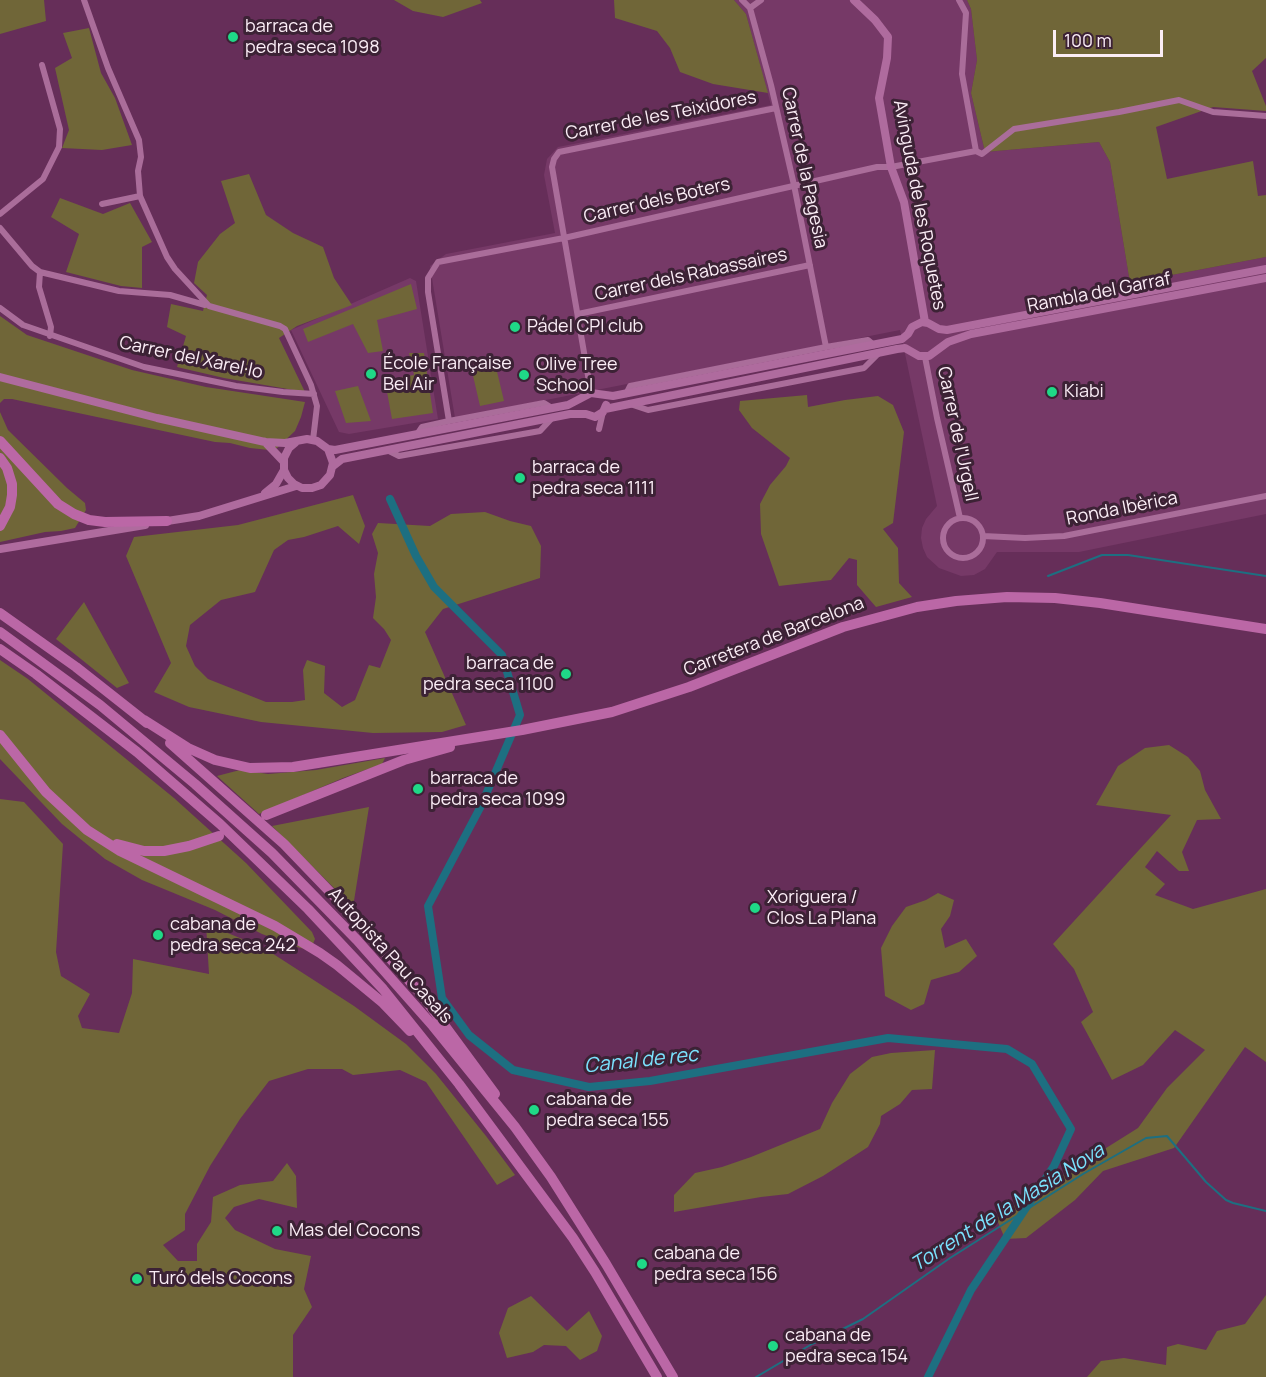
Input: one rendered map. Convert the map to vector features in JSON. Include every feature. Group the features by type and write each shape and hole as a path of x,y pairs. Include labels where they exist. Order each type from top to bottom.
{"highway":[{"path":"0,441 58,504 75,514 97,521 167,521"},
{"path":"0,458 7,468 12,484 10,507 0,526"},
{"name":"Carretera de Barcelona","path":"476,738 612,712 688,687 843,627 917,607 956,601 1007,597 1055,598 1266,629"},
{"path":"0,613 76,667 144,720 284,844 358,921 452,1034 504,1105 515,1127"},
{"name":"Autopista Pau Casals","path":"0,632 90,697 222,807 272,853 357,940 433,1026 515,1127 606,1264 673,1377"},
{"name":"Autopista Pau Casals","path":"0,649 137,752 254,855 383,989 459,1084 573,1238 596,1272 657,1377"},
{"path":"144,720 202,755 250,768 292,767 476,738"},
{"path":"0,728 25,766"},
{"path":"0,735 55,802 87,830 143,863 275,926 338,965 383,1004 445,1072 459,1084"},
{"path":"266,815 404,760 476,738"},
{"path":"87,830 122,846 155,851 176,849 219,836"}],"street":[{"path":"84,0 108,68 139,140 140,196 159,240 175,269 209,306"},
{"path":"742,0 750,8 761,0"},
{"name":"Avinguda de les Roquetes","path":"854,0 875,20 888,37 879,99 891,167 904,202 925,322"},
{"path":"959,0 966,13 962,74 976,151"},
{"name":"Carrer de la Pagesia","path":"750,8 794,185 826,347"},
{"path":"0,214 43,179 59,147 60,129 42,65"},
{"name":"Carrer dels Boters","path":"449,421 428,292 428,278 438,262 564,238 877,167 891,167 976,151 982,154 1014,129 1119,112 1179,99 1213,112 1266,116"},
{"name":"Carrer de les Teixidores","path":"564,238 552,167 559,152 776,108"},
{"path":"102,204 140,196"},
{"path":"0,228 32,266 40,272 119,291 170,295 285,329 314,394 317,406 313,440"},
{"path":"564,238 592,396"},
{"name":"Carrer dels Rabassaires","path":"578,314 810,264"},
{"name":"Rambla del Garraf","path":"939,329 947,330 1266,269"},
{"path":"40,272 39,287 51,327 50,336"},
{"name":"Rambla del Garraf","path":"925,357 935,354 948,342 970,334 1266,278"},
{"name":"Carrer del Xarel·lo","path":"0,308 23,325 144,367 236,386 314,394"},
{"path":"0,377 157,418 265,442 295,443 313,440 331,449 568,405 592,396 627,398 648,410 864,368 877,349 902,339 915,325 925,322 939,329 942,339 940,348"},
{"path":"908,334 908,343 914,353"},
{"path":"627,398 630,386 826,347 868,340 877,349"},
{"path":"333,466 342,459 553,417 570,414 599,416 627,398 877,349 905,348 925,357"},
{"name":"Carrer de l'Urgell","path":"925,357 960,518"},
{"path":"592,396 604,399 604,411"},
{"path":"588,415 582,405 592,396"},
{"path":"418,434 422,427 449,421 544,403 552,408"},
{"path":"265,442 284,465 288,478 296,486"},
{"path":"258,499 276,484 287,450 295,443"},
{"path":"0,549 199,516 258,499 279,490 296,486 309,489 321,485 328,478 333,466 331,449"},
{"name":"Ronda Ibèrica","path":"983,536 1025,538 1064,536 1266,496"},
{"path":"960,518 972,520 983,536 980,549 975,554 963,558 951,554 946,549 943,536 948,524 960,518"}],"shaded area":[{"path":"0,0 44,0 46,21 0,34"},
{"path":"394,0 480,0 482,3 443,17 413,11"},
{"path":"614,0 734,0 746,14 768,93 713,84 680,72 670,48 657,31 615,18"},
{"path":"734,0 967,0 971,9 977,60 971,93 985,152 1099,142 1110,162 1130,283 1266,257 1266,514 1079,552 997,552 985,569 974,575 961,576 939,568 927,557 921,538 926,519 937,506 900,330 455,418 430,266 446,254 555,233 544,175 547,159 558,147 771,105 746,14"},
{"path":"967,0 1266,0 1266,58 1252,71 1266,111 1213,107 1156,127 1167,179 1253,161 1258,196 1266,195 1266,257 1130,283 1110,162 1099,142 985,152 971,93 977,60 971,9"},
{"path":"89,28 101,73 115,98 132,145 102,150 62,148 69,130 55,68 72,58 63,33"},
{"path":"249,174 266,215 293,233 323,247 334,278 352,305 297,326 279,338 305,392 177,367 186,336 167,327 171,304 203,311 207,295 194,283 198,262 220,234 235,223 221,181"},
{"path":"60,198 103,214 130,203 152,242 142,247 142,288 121,286 66,272 79,234 51,217"},
{"name":"École Française Bel Air","path":"410,278 416,281 438,419 349,434 339,432 291,330"},
{"path":"411,284 417,309 377,320 383,351 368,353 353,324 308,342 303,329"},
{"path":"0,316 27,335 132,370 206,387 305,402 301,417 295,431 277,448 269,450 215,442 12,399 4,399 0,403"},
{"path":"409,353 424,353 433,413 392,419 385,381 414,375"},
{"path":"495,363 504,401 480,406 471,367"},
{"path":"358,386 371,421 346,423 335,391"},
{"path":"807,395 808,407 878,396 893,405 904,432 893,523 883,529 898,548 899,583 912,597 876,607 857,585 857,560 849,558 831,580 779,586 761,534 760,504 770,485 790,458 752,428 739,410 740,401"},
{"path":"0,412 8,430 85,503 86,510 75,528 0,542"},
{"path":"353,495 365,526 359,544 338,526 288,540 274,550 255,592 221,600 190,625 186,646 195,666 208,679 266,702 292,702 305,700 303,670 307,660 325,666 324,693 342,707 355,700 369,665 380,668 391,640 373,618 376,597 374,574 378,553 372,534 378,523 430,526 451,514 485,512 531,526 541,546 540,578 443,609 425,632 466,725 442,732 373,733 261,722 189,707 154,692 171,663 126,556 134,537 238,525"},
{"path":"84,602 129,683 117,688 56,639"},
{"path":"0,660 28,679 174,798 246,863 312,932 315,939 312,946 308,949 300,948 262,934 215,910 142,880 105,859 62,824 0,759"},
{"path":"1169,745 1188,757 1200,771 1205,790 1221,819 1197,820 1182,852 1189,871 1179,871 1157,851 1145,867 1165,884 1155,895 1193,909 1266,889 1266,1062 1245,1047 1174,1148 1103,1171 1075,1200 1026,1238 1005,1239 996,1217 1138,1128 1167,1088 1205,1050 1175,1030 1143,1065 1112,1080 1081,1022 1093,1012 1074,969 1053,944 1171,815 1096,805 1118,766 1145,748"},
{"path":"385,758 382,764 259,814 217,776 240,770 268,774 316,770"},
{"path":"0,799 24,802 63,844 56,952 61,976 90,994 78,1016 82,1028 119,1033 132,993 133,959 209,974 206,924 264,948 354,1006 406,1044 436,1074 515,1175 497,1185 426,1082 400,1070 353,1075 342,1069 308,1069 269,1081 240,1119 210,1166 185,1214 185,1230 163,1245 178,1261 197,1261 197,1244 211,1222 213,1197 240,1185 273,1181 287,1163 296,1176 297,1208 259,1199 234,1207 225,1218 235,1230 275,1249 311,1256 304,1289 312,1307 293,1335 293,1377 0,1377"},
{"path":"369,807 353,907 272,826"},
{"path":"938,893 954,900 950,916 941,929 945,948 966,939 977,956 959,972 931,980 924,1004 911,1010 885,996 881,948 892,926 906,907"},
{"path":"935,1050 932,1089 912,1090 900,1104 881,1116 880,1124 868,1147 823,1176 788,1194 674,1212 674,1195 695,1173 751,1157 820,1129 832,1103 850,1074 872,1057 891,1053"},
{"path":"1266,1295 1266,1377 1087,1377 1101,1361 1124,1358 1166,1365 1167,1347 1178,1344 1206,1350 1217,1331 1245,1324"},
{"path":"531,1296 567,1331 589,1311 602,1336 597,1351 580,1360 566,1346 544,1345 533,1352 507,1358 499,1333 508,1308"}],"waterway":[{"name":"Canal de rec","path":"390,499 416,556 434,587 502,655 520,715 481,806 428,906 442,998 469,1035 513,1070 589,1087 650,1081 888,1038 1007,1049 1032,1064 1071,1129 1054,1166 971,1290 928,1377"},
{"path":"1048,576 1102,555 1128,555 1266,576"},
{"name":"Torrent de la Masia Nova","path":"756,1377 812,1344 863,1319 950,1258 1083,1174 1146,1138 1167,1136 1206,1182 1226,1200 1266,1211"}],"place":[{"name":"barraca de pedra seca 1098","path":"233,37"},
{"name":"Pádel CPI club","path":"515,327"},
{"name":"École Française Bel Air","path":"371,374"},
{"name":"Olive Tree School","path":"524,375"},
{"name":"Kiabi","path":"1052,392"},
{"name":"barraca de pedra seca 1111","path":"520,478"},
{"name":"barraca de pedra seca 1100","path":"566,674"},
{"name":"barraca de pedra seca 1099","path":"418,789"},
{"name":"Xoriguera / Clos La Plana","path":"755,908"},
{"name":"cabana de pedra seca 242","path":"158,935"},
{"name":"cabana de pedra seca 155","path":"534,1110"},
{"name":"Mas del Cocons","path":"277,1231"},
{"name":"cabana de pedra seca 156","path":"642,1264"},
{"name":"Turó dels Cocons","path":"137,1279"},
{"name":"cabana de pedra seca 154","path":"773,1346"}]}
